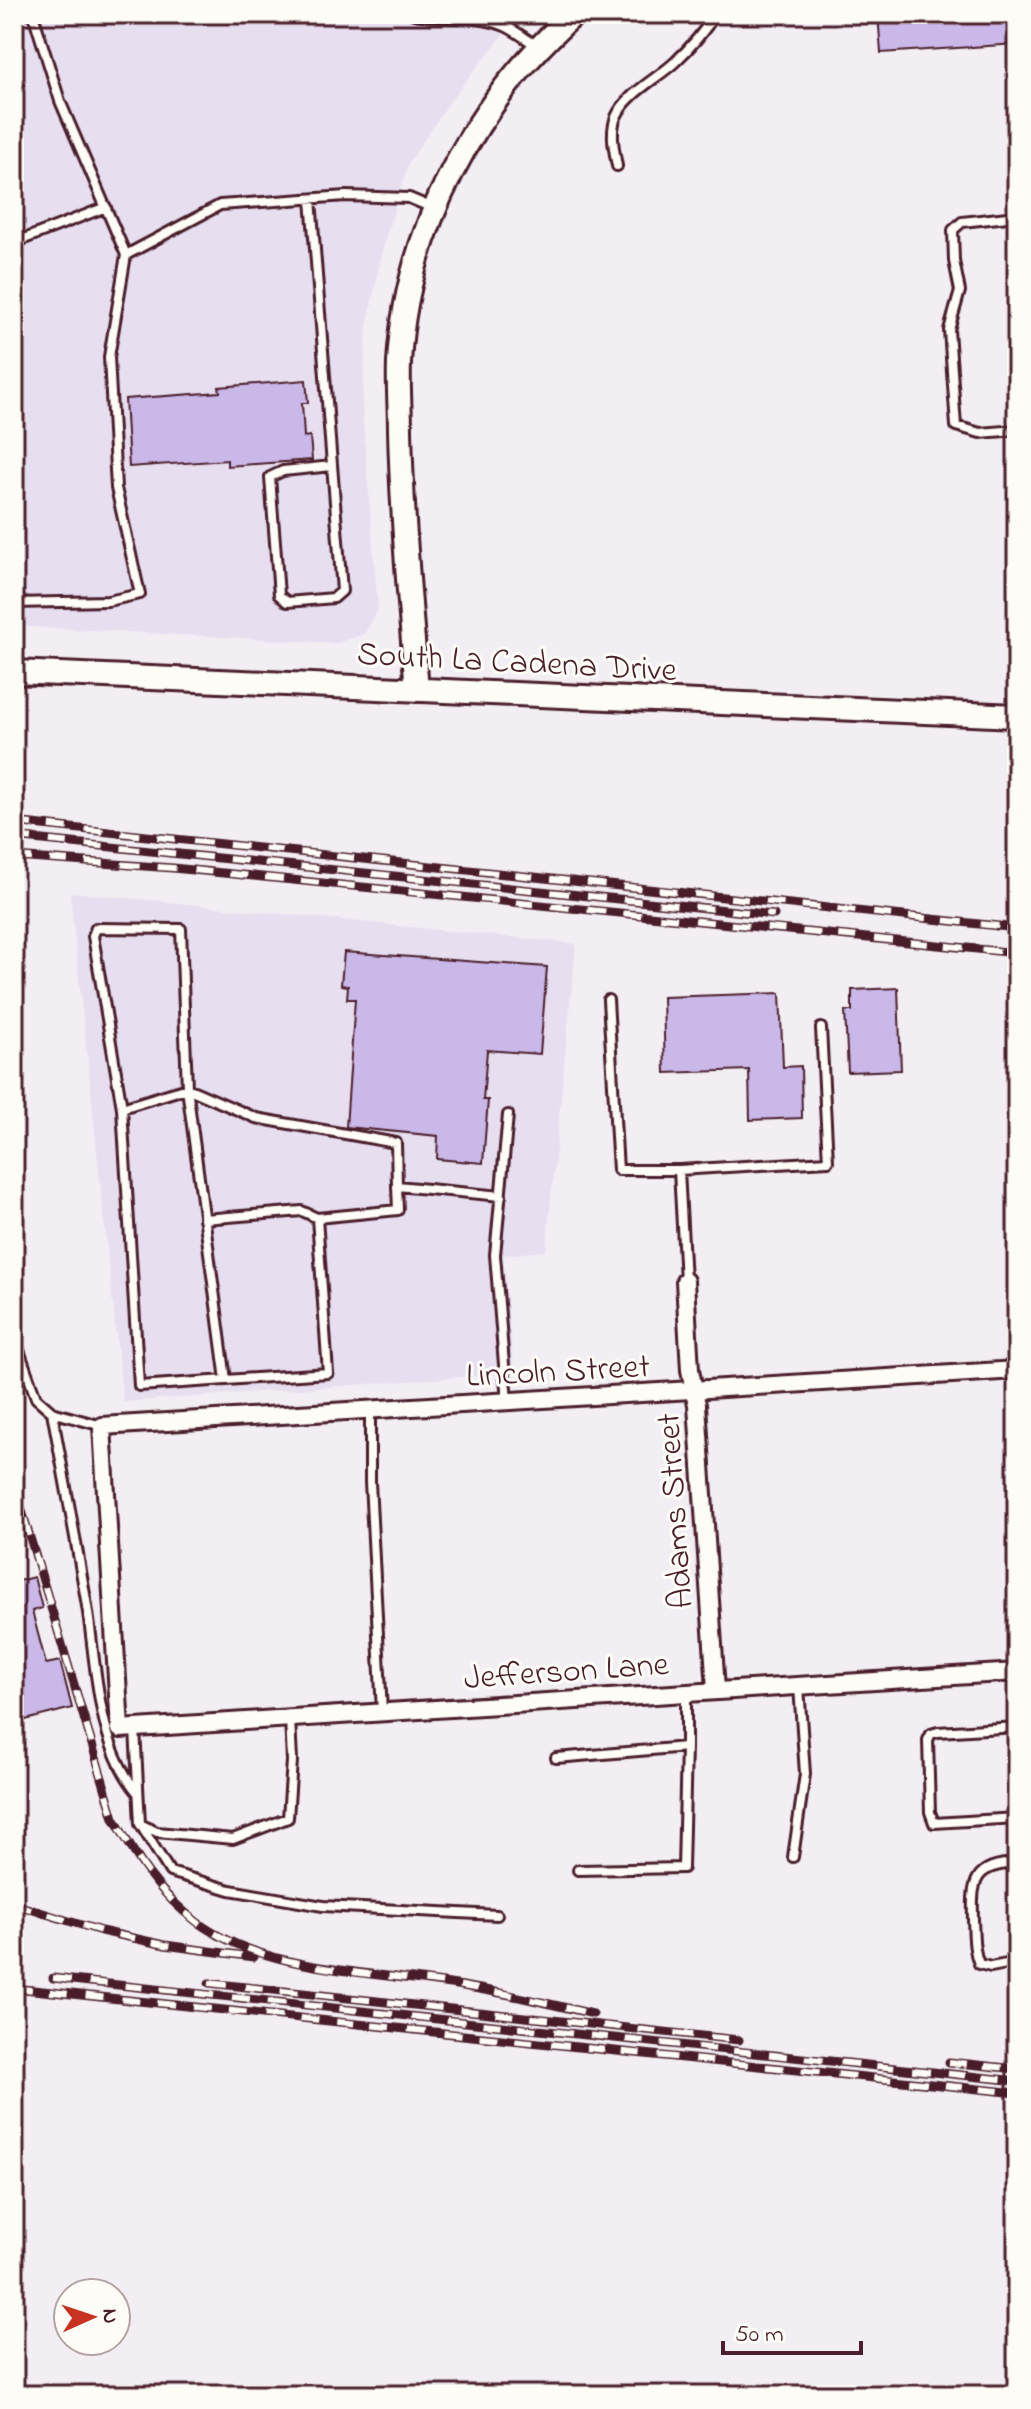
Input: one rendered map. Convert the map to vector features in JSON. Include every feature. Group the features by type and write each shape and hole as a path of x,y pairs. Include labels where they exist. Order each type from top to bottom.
{"main road":[{"path":"417,690 401,505 399,363 406,309 418,258 455,165 510,78 574,14"},
{"name":"South La Cadena Drive","path":"14,672 1017,716"}],"street":[{"name":"Adams Street","path":"685,1281 716,1690"},
{"name":"Lincoln Street","path":"102,1426 1017,1370"},
{"path":"102,1426 128,1728"},
{"name":"Jefferson Lane","path":"128,1728 1017,1672"}],"lane":[{"path":"14,603 108,601 140,594 116,488 109,357 126,255 60,101 33,14"},
{"path":"414,14 444,19 474,19 505,27 538,47"},
{"path":"617,166 612,140 616,118 625,102 676,61 706,29 715,14"},
{"path":"126,255 220,205 346,196 409,198 435,210"},
{"path":"311,199 342,591 334,598 287,602 279,595 270,477 283,471 332,466"},
{"path":"14,243 106,207"},
{"path":"1017,216 962,222 953,230 954,261 960,291 949,330 956,426 980,433 1017,430"},
{"path":"226,1380 187,1088 181,929 96,928 93,936 122,1108 139,1386 328,1373 317,1218"},
{"path":"608,1000 618,1170 679,1170 828,1161 821,1028"},
{"path":"122,1108 187,1088 256,1118 396,1143 398,1210 317,1218 302,1211 204,1219"},
{"path":"507,1402 495,1255 508,1115"},
{"path":"679,1170 685,1281"},
{"path":"397,1186 501,1196"},
{"path":"14,1336 36,1398 52,1412 102,1426"},
{"path":"370,1410 370,1482 382,1712"},
{"path":"52,1412 103,1719 123,1776 138,1793"},
{"path":"793,1857 805,1774 799,1685"},
{"path":"578,1870 683,1868 686,1692"},
{"path":"140,1824 157,1832 233,1839 288,1818 292,1761 290,1717"},
{"path":"1017,1727 938,1732 931,1734 928,1740 930,1812 934,1823 1017,1818"},
{"path":"128,1728 140,1824 170,1872 230,1890 323,1906 497,1915"},
{"path":"556,1758 686,1747"},
{"path":"1017,1863 996,1864 982,1871 972,1886 974,1951 979,1964 991,1967 1017,1962"}],"shaded area":[{"path":"14,14 520,14 453,97 409,162 384,242 367,327 362,407 378,610 364,634 337,643 14,626"},
{"path":"70,892 576,944 546,1251 503,1255 514,1373 123,1402"}],"building":[{"path":"878,14 1017,14 1017,44 881,53"},
{"path":"306,380 308,403 302,403 304,437 310,436 312,460 227,466 227,460 129,467 125,399 220,392 219,387"},
{"path":"344,952 547,967 540,1054 487,1050 483,1100 488,1100 483,1163 437,1159 438,1136 346,1127 355,999 347,999 348,986 341,985"},
{"path":"898,988 901,1070 848,1072 845,1011 852,1011 852,990"},
{"path":"780,993 783,1067 801,1066 802,1118 750,1120 749,1070 665,1073 663,997"},
{"path":"34,1577 42,1608 32,1611 46,1664 60,1661 72,1708 14,1723 14,1582"}],"railway":[{"path":"14,822 1017,928"},
{"path":"14,837 774,915"},
{"path":"14,857 173,868 1017,953"},
{"path":"14,1484 114,1818 150,1874 183,1911 226,1939 292,1962 468,1987 593,2014"},
{"path":"14,1904 101,1931 165,1945 254,1957"},
{"path":"53,1978 1017,2081"},
{"path":"209,1983 739,2040"},
{"path":"14,1988 1017,2093"},
{"path":"949,2062 1017,2069"}]}
